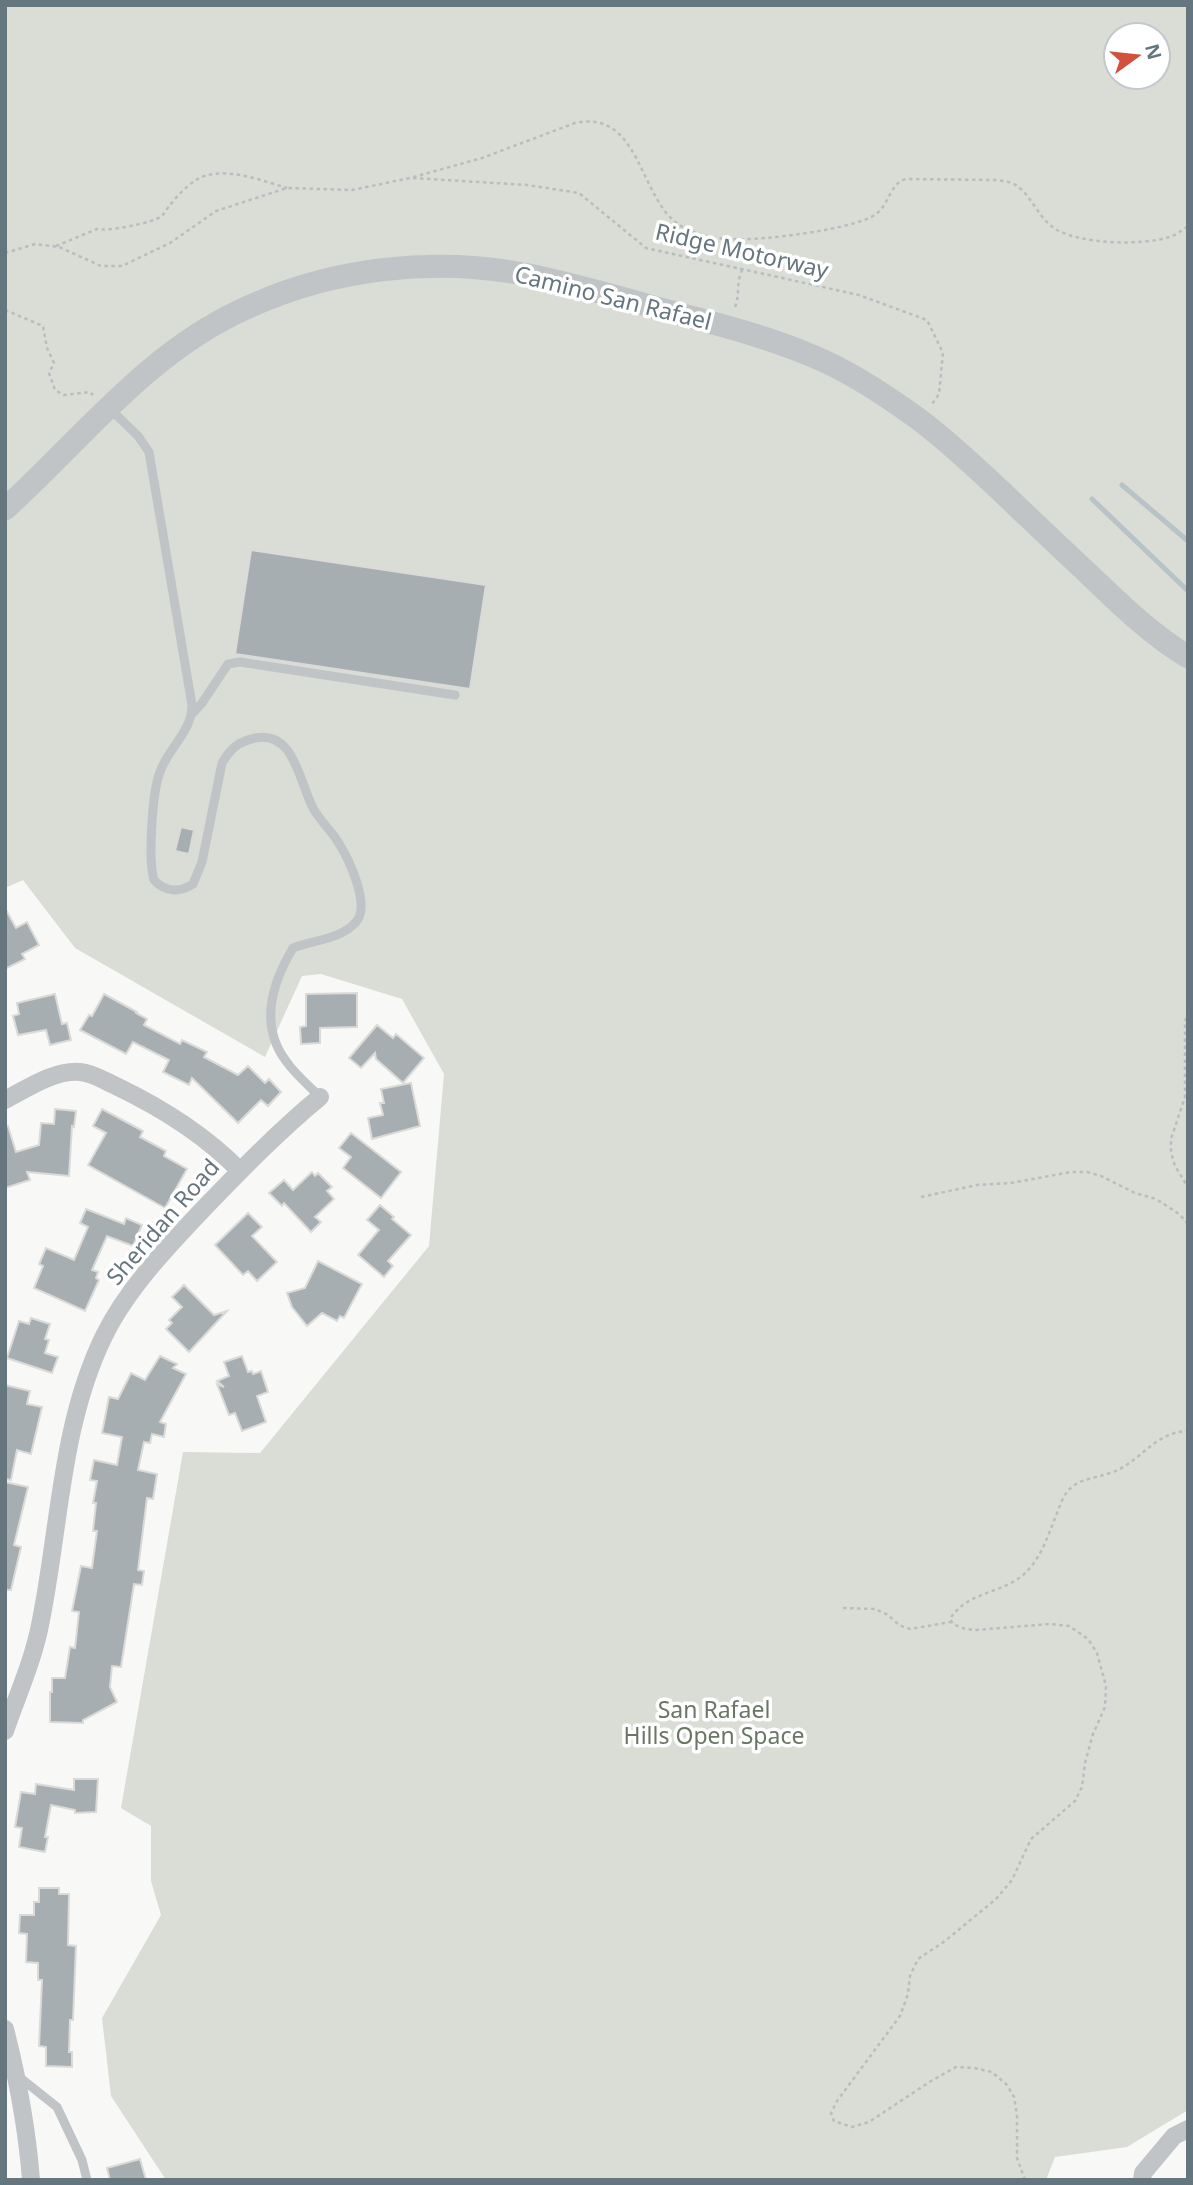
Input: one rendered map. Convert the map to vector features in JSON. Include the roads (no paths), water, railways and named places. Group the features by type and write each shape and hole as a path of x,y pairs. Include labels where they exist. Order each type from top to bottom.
{"street":[{"name":"Camino San Rafael","path":"5,509 108,407 155,365 203,331 244,308 332,279 382,270 413,266 487,269 527,275 772,340 813,356 878,391 920,420 968,460 1145,627 1188,657"},
{"path":"5,1100 56,1075 79,1072 92,1074 194,1129 240,1171"},
{"name":"Sheridan Road","path":"5,1731 40,1629 53,1556 66,1454 85,1388 104,1336 136,1285 180,1233 240,1171 320,1097"},
{"path":"5,2029 29,2145 31,2180"},
{"path":"1142,2180 1143,2173 1174,2136 1188,2129"}],"lane":[{"path":"108,407 138,436 149,452 192,714"},
{"path":"320,1097 284,1059 270,1021 271,1001 281,968 293,948 342,932 357,921 362,909 361,898 338,842 317,816 287,748 279,740 267,737 237,744 229,750 222,762 202,862 193,884 177,891 157,884 152,876 152,850 160,772 188,726 192,714 228,664 240,662 455,695"},
{"path":"16,2075 57,2107 82,2160 87,2180"}],"waterway":[{"path":"1122,485 1188,541"},
{"path":"1092,499 1188,591"}],"park label":[{"name":"San Rafael Hills Open Space","path":"714,1723"}]}
